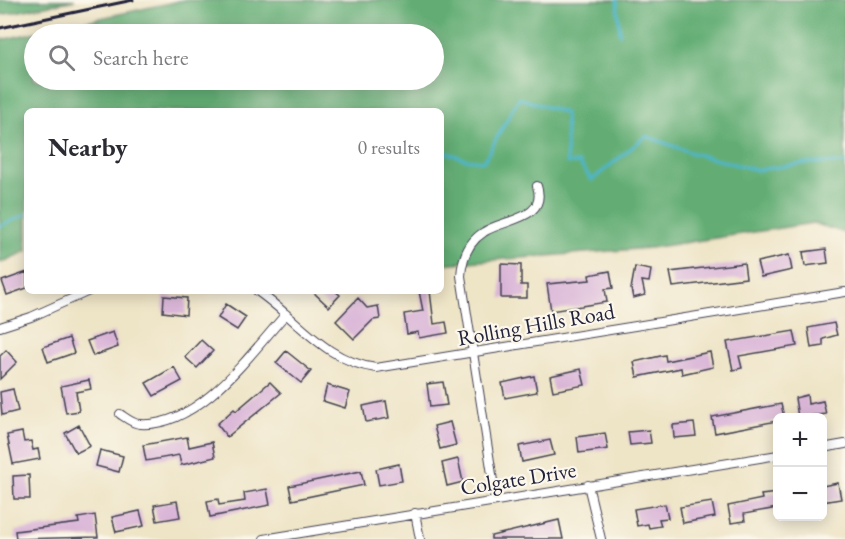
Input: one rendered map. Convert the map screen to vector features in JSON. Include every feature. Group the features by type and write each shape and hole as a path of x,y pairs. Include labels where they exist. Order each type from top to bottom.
{"street":[{"path":"496,500 461,276 465,255 483,232 531,213 538,200 537,186"},
{"name":"Rolling Hills Road","path":"261,294 325,349 347,362 361,366 389,368 845,292"},
{"path":"0,327 31,317 82,294"},
{"path":"120,414 137,424 144,424 160,421 194,407 219,388 286,314"},
{"path":"827,447 845,444"},
{"name":"Colgate Drive","path":"264,539 773,456"},
{"path":"588,485 601,539"},
{"path":"415,513 420,539"}],"green space":[{"path":"0,0 75,0 0,15"},
{"path":"183,0 845,0 845,233 813,223 650,248 444,264 444,108 24,108 24,252 0,263 0,40 24,35 24,90 444,90 444,24 73,24"}],"building":[{"path":"826,249 828,263 805,266 803,252"},
{"path":"789,255 792,270 761,277 757,262"},
{"path":"744,263 746,278 673,287 670,272"},
{"path":"501,264 521,265 521,285 527,285 527,298 501,298"},
{"path":"635,267 651,270 649,282 642,281 645,295 633,298 631,289"},
{"path":"610,271 613,288 605,289 607,302 551,311 547,284 590,280 589,275"},
{"path":"24,273 24,289 7,295 2,281"},
{"path":"315,294 340,295 329,307"},
{"path":"420,294 430,294 434,324 446,322 448,333 419,338 418,332 407,334 404,314 423,311"},
{"path":"164,296 187,298 186,315 163,312"},
{"path":"358,298 367,308 378,306 380,319 373,320 354,339 336,321"},
{"path":"226,304 246,317 237,330 218,318"},
{"path":"834,323 837,335 823,339 823,346 811,348 808,328"},
{"path":"794,331 797,346 739,356 742,368 733,370 727,342"},
{"path":"113,332 118,347 93,356 87,341"},
{"path":"69,338 74,353 48,362 43,347"},
{"path":"201,340 213,351 197,368 185,357"},
{"path":"6,350 17,362 0,379 0,356"},
{"path":"286,351 311,371 301,383 276,363"},
{"path":"710,352 713,367 682,374 681,368 637,377 634,362 665,355 666,361"},
{"path":"174,367 182,381 154,396 146,383"},
{"path":"581,369 585,385 553,391 550,376"},
{"path":"534,376 537,392 505,398 502,383"},
{"path":"89,380 91,389 76,392 79,411 66,413 61,386"},
{"path":"270,382 281,393 227,437 217,424"},
{"path":"443,382 447,405 430,407 427,384"},
{"path":"327,385 350,392 345,408 323,401"},
{"path":"13,389 18,411 2,415 0,392"},
{"path":"807,395 808,404 823,401 826,413 797,413 795,398"},
{"path":"386,401 389,418 366,422 363,406"},
{"path":"781,404 783,413 773,413 773,422 715,433 712,417"},
{"path":"450,422 456,445 440,449 434,426"},
{"path":"694,423 696,436 674,438 673,425"},
{"path":"79,425 90,446 76,453 65,433"},
{"path":"649,430 651,443 630,445 628,432"},
{"path":"22,432 24,442 31,441 33,450 38,449 40,459 13,464 7,435"},
{"path":"605,433 608,449 579,453 577,437"},
{"path":"187,437 189,447 212,442 215,457 181,465 179,455 146,461 143,445"},
{"path":"550,440 554,455 522,462 519,446"},
{"path":"100,450 123,456 119,472 96,466"},
{"path":"458,459 463,482 447,486 442,463"},
{"path":"399,464 402,481 379,485 376,469"},
{"path":"361,471 364,485 292,500 289,486"},
{"path":"29,475 30,499 14,499 13,476"},
{"path":"838,483 841,499 827,501 827,485"},
{"path":"267,489 270,505 210,517 207,501 218,499 219,505 245,501 244,493"},
{"path":"773,494 773,509 744,514 745,521 731,523 728,506 762,499 761,495"},
{"path":"177,501 180,517 157,521 154,505"},
{"path":"712,502 715,517 683,523 680,507"},
{"path":"665,504 668,518 659,519 661,526 649,528 648,524 637,526 634,509"},
{"path":"140,511 144,526 116,532 112,517"},
{"path":"95,515 98,537 16,539 15,531 79,523 78,518"},
{"path":"559,520 563,539 491,539 491,536"}],"waterway":[{"path":"617,0 620,34"},
{"path":"444,151 465,159 484,161 519,98 565,113 567,163 579,163 592,180 646,136 692,153 757,170 807,163 845,163"},
{"path":"0,226 24,215"}],"railway":[{"path":"0,28 133,0"}]}
